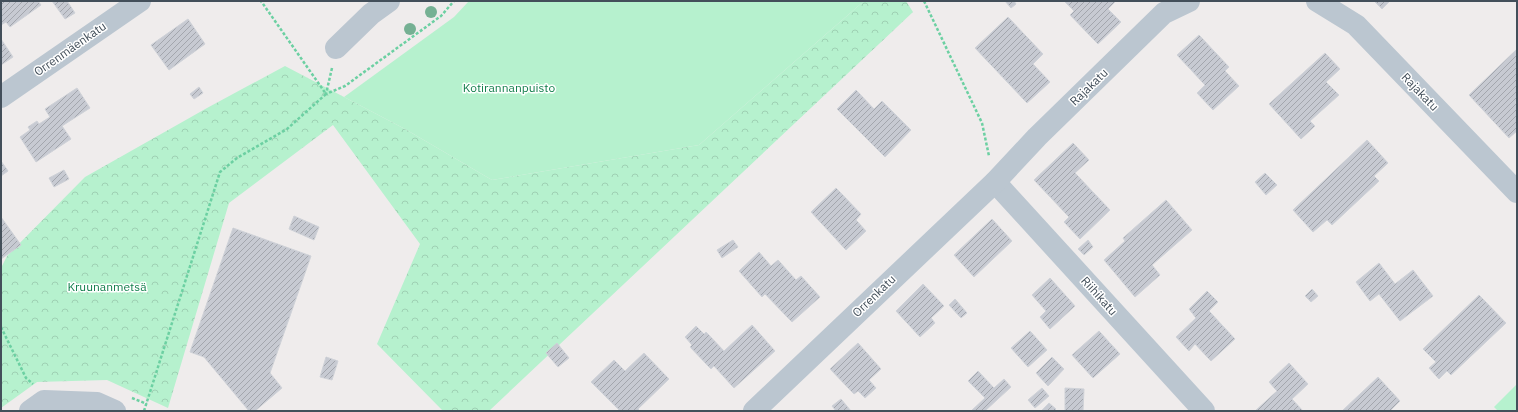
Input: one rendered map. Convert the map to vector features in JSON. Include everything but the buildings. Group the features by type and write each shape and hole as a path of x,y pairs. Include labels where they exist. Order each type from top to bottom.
{"street":[{"name":"Orrenmäenkatu","path":"1,97 140,1"},
{"path":"336,48 371,14 389,1"},
{"name":"Rajakatu","path":"995,182 1037,137 1164,13 1189,1"},
{"name":"Rajakatu","path":"1317,1 1356,25 1517,192"},
{"name":"Orrenkatu","path":"754,411 995,182"},
{"name":"Riihikatu","path":"995,182 1204,411"},
{"path":"37,406 97,403 115,411"}],"path":[{"path":"261,1 326,94"},
{"path":"144,411 220,172 237,158 287,129 326,94 345,86 441,16 454,1"},
{"path":"924,1 982,123 995,182"},
{"path":"326,94 336,48"},
{"path":"1,327 26,378 37,388 37,406"}],"green space":[{"name":"Kotirannanpuisto","path":"469,1 864,1 699,145 492,180 405,129 344,97 454,17"},
{"name":"Kruunanmetsä","path":"864,1 906,1 913,12 489,411 443,411 377,344 420,244 333,125 229,203 168,408 107,380 37,382 1,408 1,268 7,256 85,177 285,66 405,129 492,180 699,145"},
{"path":"1517,384 1517,411 1498,411 1494,407"}]}
